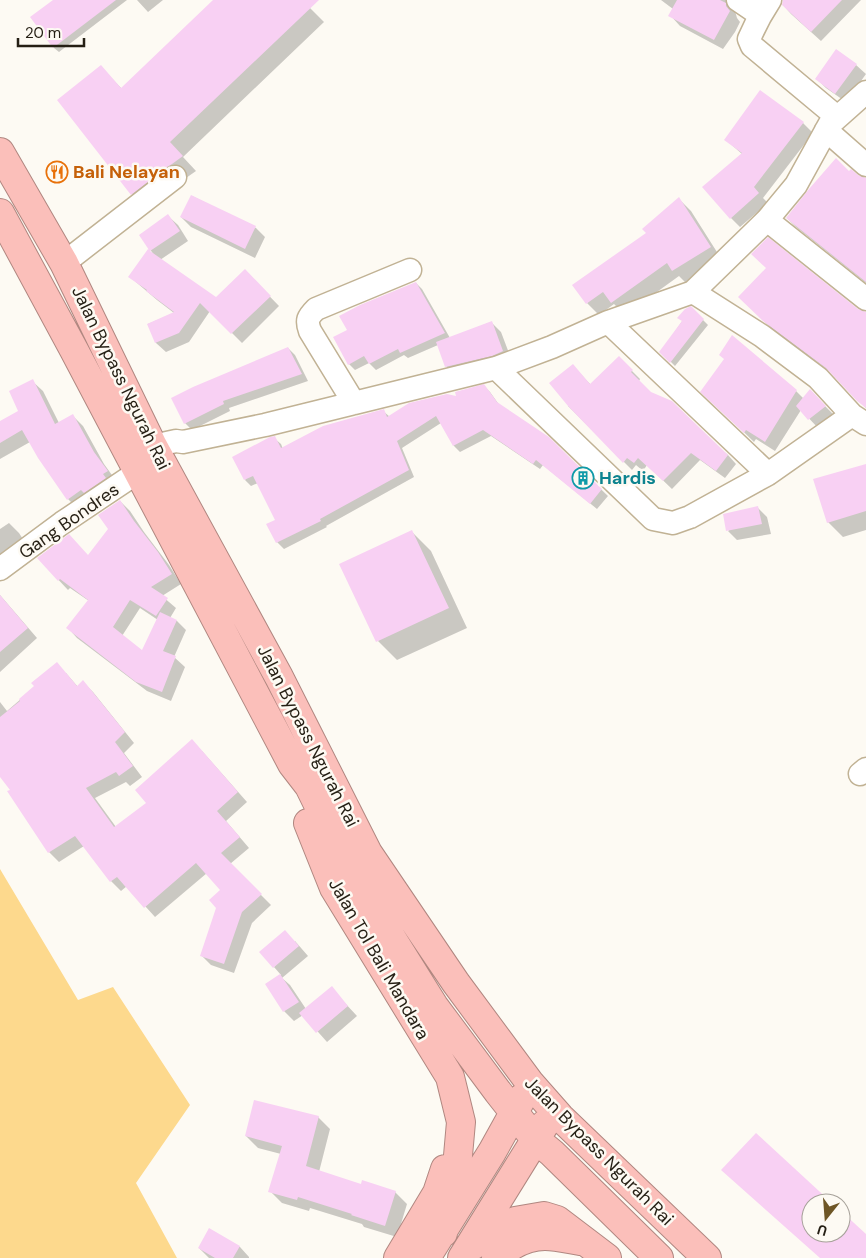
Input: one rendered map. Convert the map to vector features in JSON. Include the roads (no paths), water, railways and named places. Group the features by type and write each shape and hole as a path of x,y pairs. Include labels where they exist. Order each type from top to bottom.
{"highway":[{"name":"Jalan Bypass Ngurah Rai","path":"0,152 64,263 150,458 292,764 309,786 352,876 429,998 514,1113 536,1138 659,1258"},
{"name":"Jalan Bypass Ngurah Rai","path":"0,213 150,458 278,678 368,852 456,982 530,1084 554,1111 707,1258"},
{"name":"Jalan Tol Bali Mandara","path":"292,764 296,792 334,888 450,1077 461,1122 456,1178 443,1233"},
{"name":"Jalan Tol Bali Mandara","path":"426,1258 492,1152 530,1084"},
{"path":"465,1253 554,1111"},
{"path":"398,1258 437,1192 461,1122"},
{"path":"465,1253 515,1221 544,1216 557,1220 596,1250"},
{"path":"496,1258 520,1241 546,1236 596,1250"}],"street":[{"path":"738,0 765,8 749,39 752,46 832,124 866,165"},
{"path":"150,458 176,441 183,442 265,425 496,368 552,347 608,322 693,292 767,220 796,185 832,124 866,92"},
{"path":"64,263 175,177"},
{"path":"767,220 866,299"},
{"path":"354,403 310,331 307,324 309,316 316,309 410,270"},
{"path":"496,368 653,520 674,523 690,517 768,474 859,420 818,378 762,336 693,292"},
{"path":"608,322 768,474"},
{"name":"Gang Bondres","path":"0,569 150,458"}],"place":[{"name":"Bali Nelayan","path":"57,172"},
{"name":"Hardis","path":"583,478"}]}
